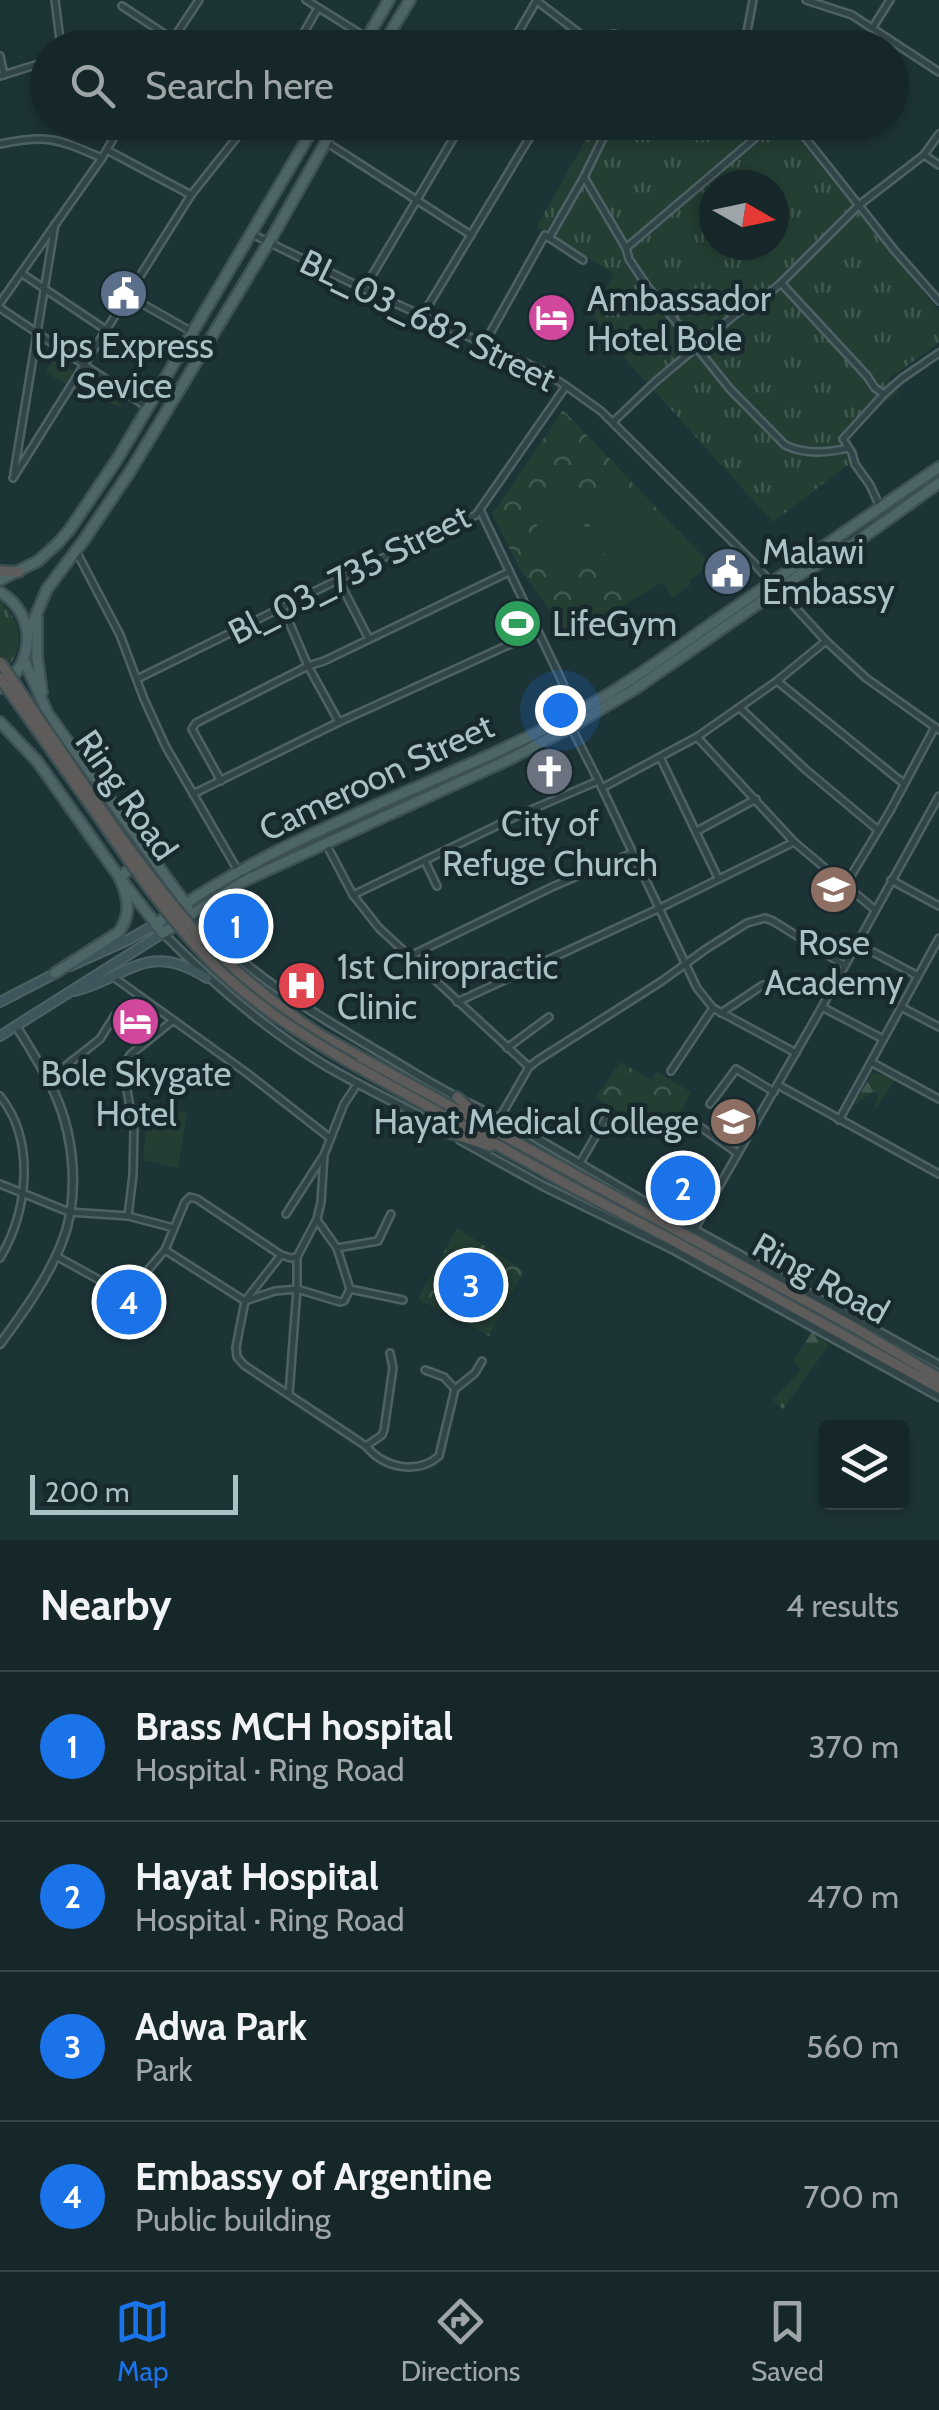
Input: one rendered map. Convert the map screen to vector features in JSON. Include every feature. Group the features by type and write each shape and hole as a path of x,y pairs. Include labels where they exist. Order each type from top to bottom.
{"highway":[{"path":"0,572 18,572"},
{"name":"Ring Road","path":"0,662 157,886 202,940 294,1017 507,1151 939,1388"},
{"name":"Ring Road","path":"0,678 148,887 214,965 257,1002 309,1039 501,1135 850,1325 939,1378"},
{"path":"457,1097 501,1135"},
{"path":"448,1132 507,1151"}],"main road":[{"path":"372,30 389,0"},
{"path":"392,30 410,0"},
{"path":"0,580 38,561 58,543 118,458 304,140"},
{"path":"0,688 18,672 24,660 28,634 47,589 131,470 326,142"},
{"name":"Cameroon Street","path":"272,862 508,760 571,727 634,689 939,467"},
{"name":"Cameroon Street","path":"160,929 185,904 574,712 775,586 855,542 939,483"},
{"path":"0,592 17,606 28,634"},
{"path":"37,614 38,672 48,714"},
{"name":"Ring Road","path":"24,660 48,714 193,913"},
{"name":"Ring Road","path":"0,722 38,761 160,929"},
{"path":"503,748 508,760"},
{"path":"0,1002 119,932 129,908 120,878 147,852"},
{"name":"Cameroon Street","path":"160,929 229,890 241,876"},
{"path":"212,933 212,910 229,890"},
{"path":"55,973 160,929"},
{"path":"0,1036 160,929"},
{"path":"66,994 146,962 162,960 179,962 207,978"}],"street":[{"path":"54,0 58,30"},
{"path":"178,30 200,0"},
{"path":"306,0 347,30"},
{"path":"519,30 537,0 570,30"},
{"path":"747,30 753,0"},
{"path":"806,0 852,15 876,30"},
{"path":"873,28 890,0"},
{"path":"122,6 160,30"},
{"path":"305,30 318,8"},
{"path":"909,52 939,72"},
{"path":"0,56 2,76 30,67"},
{"path":"612,423 737,313 781,284 858,205 924,155 939,134"},
{"path":"0,144 30,139"},
{"path":"55,140 102,158"},
{"path":"112,140 0,305 147,408"},
{"path":"13,478 191,195 234,140"},
{"path":"364,289 452,140"},
{"path":"422,316 529,140"},
{"path":"549,238 602,140"},
{"path":"626,248 754,140"},
{"path":"807,140 939,301"},
{"path":"326,142 471,235"},
{"path":"107,150 191,195"},
{"path":"924,155 939,166"},
{"path":"584,177 648,286 730,389 785,445 820,452 848,448"},
{"path":"13,478 55,224"},
{"name":"BL_03_682 Street","path":"250,233 538,369 566,386 612,423 754,563 826,642 866,678 937,729"},
{"path":"484,344 545,235 582,260"},
{"path":"21,273 103,328"},
{"path":"781,284 884,394"},
{"path":"13,478 125,293"},
{"path":"125,293 192,332"},
{"path":"80,364 125,293"},
{"path":"880,507 843,438 901,379 939,354"},
{"name":"Bl_03_735 Street","path":"137,680 480,510 566,386"},
{"path":"480,510 574,712"},
{"path":"76,552 120,635 166,747 241,876"},
{"path":"221,780 193,726 308,666 510,572"},
{"path":"338,579 370,640"},
{"path":"283,608 308,666 339,722"},
{"path":"193,794 537,632"},
{"path":"602,788 698,737 826,642"},
{"path":"777,681 904,784"},
{"path":"740,708 804,770 878,830"},
{"path":"571,727 697,988 721,1013 796,1052"},
{"path":"846,884 937,729"},
{"path":"698,737 794,842 875,909"},
{"path":"660,759 718,878"},
{"path":"353,895 598,781"},
{"path":"694,1230 939,796"},
{"path":"697,832 756,799"},
{"path":"928,816 939,822"},
{"path":"325,842 353,895 379,928 529,1067"},
{"path":"457,1002 794,842"},
{"path":"408,957 632,853"},
{"path":"424,860 437,886"},
{"path":"891,880 939,906"},
{"name":"Ring Road","path":"193,913 252,969 321,1019 939,1365"},
{"path":"499,1119 529,1067 747,923 765,918 781,924 844,964"},
{"name":"Ring Road","path":"160,929 207,978 308,1054 543,1186 672,1249 939,1397"},
{"path":"839,1120 939,938"},
{"path":"856,943 918,976"},
{"path":"932,952 939,956"},
{"path":"112,976 330,1138"},
{"path":"721,1013 762,985"},
{"path":"822,1007 883,1040"},
{"path":"900,1007 939,1027"},
{"path":"670,1071 714,1008"},
{"path":"48,1080 100,1039 116,1015"},
{"path":"507,1048 549,1018"},
{"path":"128,1216 134,1130 123,1067 130,1055 172,1022"},
{"path":"0,1344 33,1299 56,1256 69,1212 71,1151 62,1112 16,1026"},
{"path":"871,1062 939,1099"},
{"path":"710,1104 736,1068 774,1092"},
{"path":"286,1214 324,1154 344,1104 358,1083"},
{"path":"778,1085 939,1174"},
{"path":"0,1096 20,1136 24,1164 23,1195 11,1238 0,1258"},
{"path":"580,1164 609,1112"},
{"path":"699,1126 738,1154"},
{"path":"288,1394 297,1257 321,1202 324,1154"},
{"path":"0,1184 69,1212 128,1216 174,1228"},
{"path":"56,1256 118,1291 130,1291 164,1250 190,1197 281,1256 297,1257"},
{"path":"337,1248 378,1241 392,1214"},
{"path":"246,1301 275,1291 297,1289 344,1301 350,1289 337,1248 316,1219"},
{"path":"164,1250 246,1301"},
{"path":"281,1256 246,1301 237,1356 244,1365 366,1446 375,1457 394,1466 432,1462 440,1456 454,1389 475,1373 482,1361"},
{"path":"350,1289 404,1300"},
{"path":"366,1446 384,1430 394,1368 390,1353"},
{"path":"425,1370 444,1377 454,1389"}],"green space":[{"path":"585,140 802,140 939,312 939,343 888,379 899,392 839,440 853,461 773,522 628,362 591,313 614,274 537,226"},
{"path":"52,360 82,375 92,387 110,393 122,407 82,395 46,372"},
{"path":"563,410 711,565 673,597 662,582 591,625 566,633 520,569 492,514"},
{"path":"618,480 711,565 673,597 662,582 641,596 591,538 588,505"},
{"path":"536,492 584,492 585,558 538,560"},
{"path":"0,601 14,620 19,639 14,659 0,678"},
{"path":"620,1062 652,1080 657,1072 691,1092 667,1140 596,1098"},
{"path":"872,1073 898,1076 872,1114 879,1094 873,1092 854,1105"},
{"path":"148,1107 187,1113 178,1168 143,1160"},
{"path":"457,1228 524,1271 489,1336 418,1299"},
{"path":"812,1332 829,1345 783,1409 773,1400 801,1370 794,1360"}],"place":[{"name":"Ups Express Sevice","path":"124,293"},
{"name":"Ambassador Hotel Bole","path":"552,318"},
{"name":"Malawi Embassy","path":"727,571"},
{"name":"LifeGym","path":"517,623"},
{"name":"City of Refuge Church","path":"550,771"},
{"name":"Rose Academy","path":"834,890"},
{"name":"Brass MCH hospital","path":"236,926"},
{"name":"1st Chiropractic Clinic","path":"302,986"},
{"name":"Bole Skygate Hotel","path":"136,1021"},
{"name":"Hayat Medical College","path":"734,1121"},
{"name":"Hayat Hospital","path":"683,1188"},
{"name":"Adwa Park","path":"471,1285"},
{"name":"Embassy of Argentine","path":"129,1302"}]}
